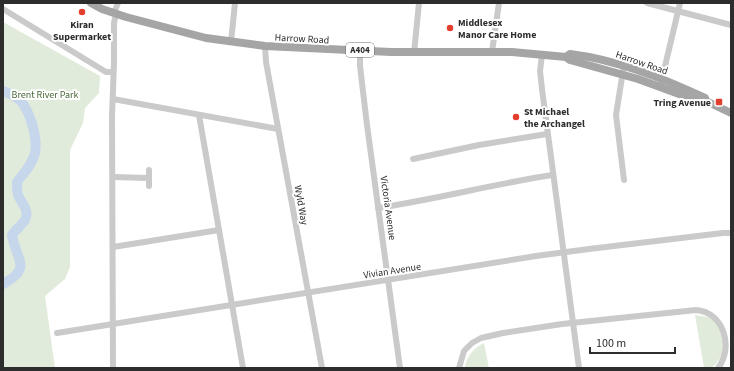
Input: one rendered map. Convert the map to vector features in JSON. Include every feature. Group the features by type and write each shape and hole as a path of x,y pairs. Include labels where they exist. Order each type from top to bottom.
{"main road":[{"name":"Harrow Road","path":"91,3 115,13 206,38 231,42 265,46 414,53 492,52 566,57 570,60 623,74 661,82"},
{"name":"Harrow Road","path":"566,57 570,54 588,56 624,65 661,82 705,98 706,101 731,113"}],"street":[{"path":"113,368 113,72 114,23 118,3"},
{"path":"231,42 235,3"},
{"path":"414,53 419,3"},
{"path":"492,52 499,3"},
{"path":"647,3 731,25"},
{"path":"661,82 680,3"},
{"path":"3,9 106,72 113,72"},
{"name":"Wyld Way","path":"265,46 266,62 322,368"},
{"name":"Victoria Avenue","path":"360,50 360,66 400,368"},
{"path":"542,55 540,71 547,134 579,368"},
{"path":"624,65 616,115 624,180"},
{"path":"113,100 278,129"},
{"path":"199,115 243,368"},
{"path":"413,159 479,145 547,134"},
{"path":"149,170 149,186"},
{"path":"378,208 412,203 552,175"},
{"path":"113,177 149,178"},
{"path":"113,247 219,230"},
{"name":"Vivian Avenue","path":"57,333 564,252 723,233 731,234"},
{"path":"459,368 464,351 472,343 481,338 503,333 573,324 679,311 702,310 711,314 720,322 729,336 724,362 718,368"}],"green space":[{"name":"Brent River Park","path":"3,22 100,76 99,93 85,108 83,123 70,150 70,267 65,279 45,296 55,368 3,368"},
{"path":"695,315 708,317 713,320 722,330 724,352 716,364 711,368 704,368"},
{"path":"484,343 489,368 465,368 471,353"}],"waterway":[{"path":"3,91 16,97 24,105 30,118 36,147 28,169 17,182 18,195 26,210 25,220 12,235 19,257 20,268 18,273 3,284"}],"place":[{"name":"Kiran Supermarket","path":"82,12"},
{"name":"Middlesex Manor Care Home","path":"450,28"},
{"name":"Tring Avenue","path":"719,102"},
{"name":"St Michael the Archangel","path":"516,117"}]}
